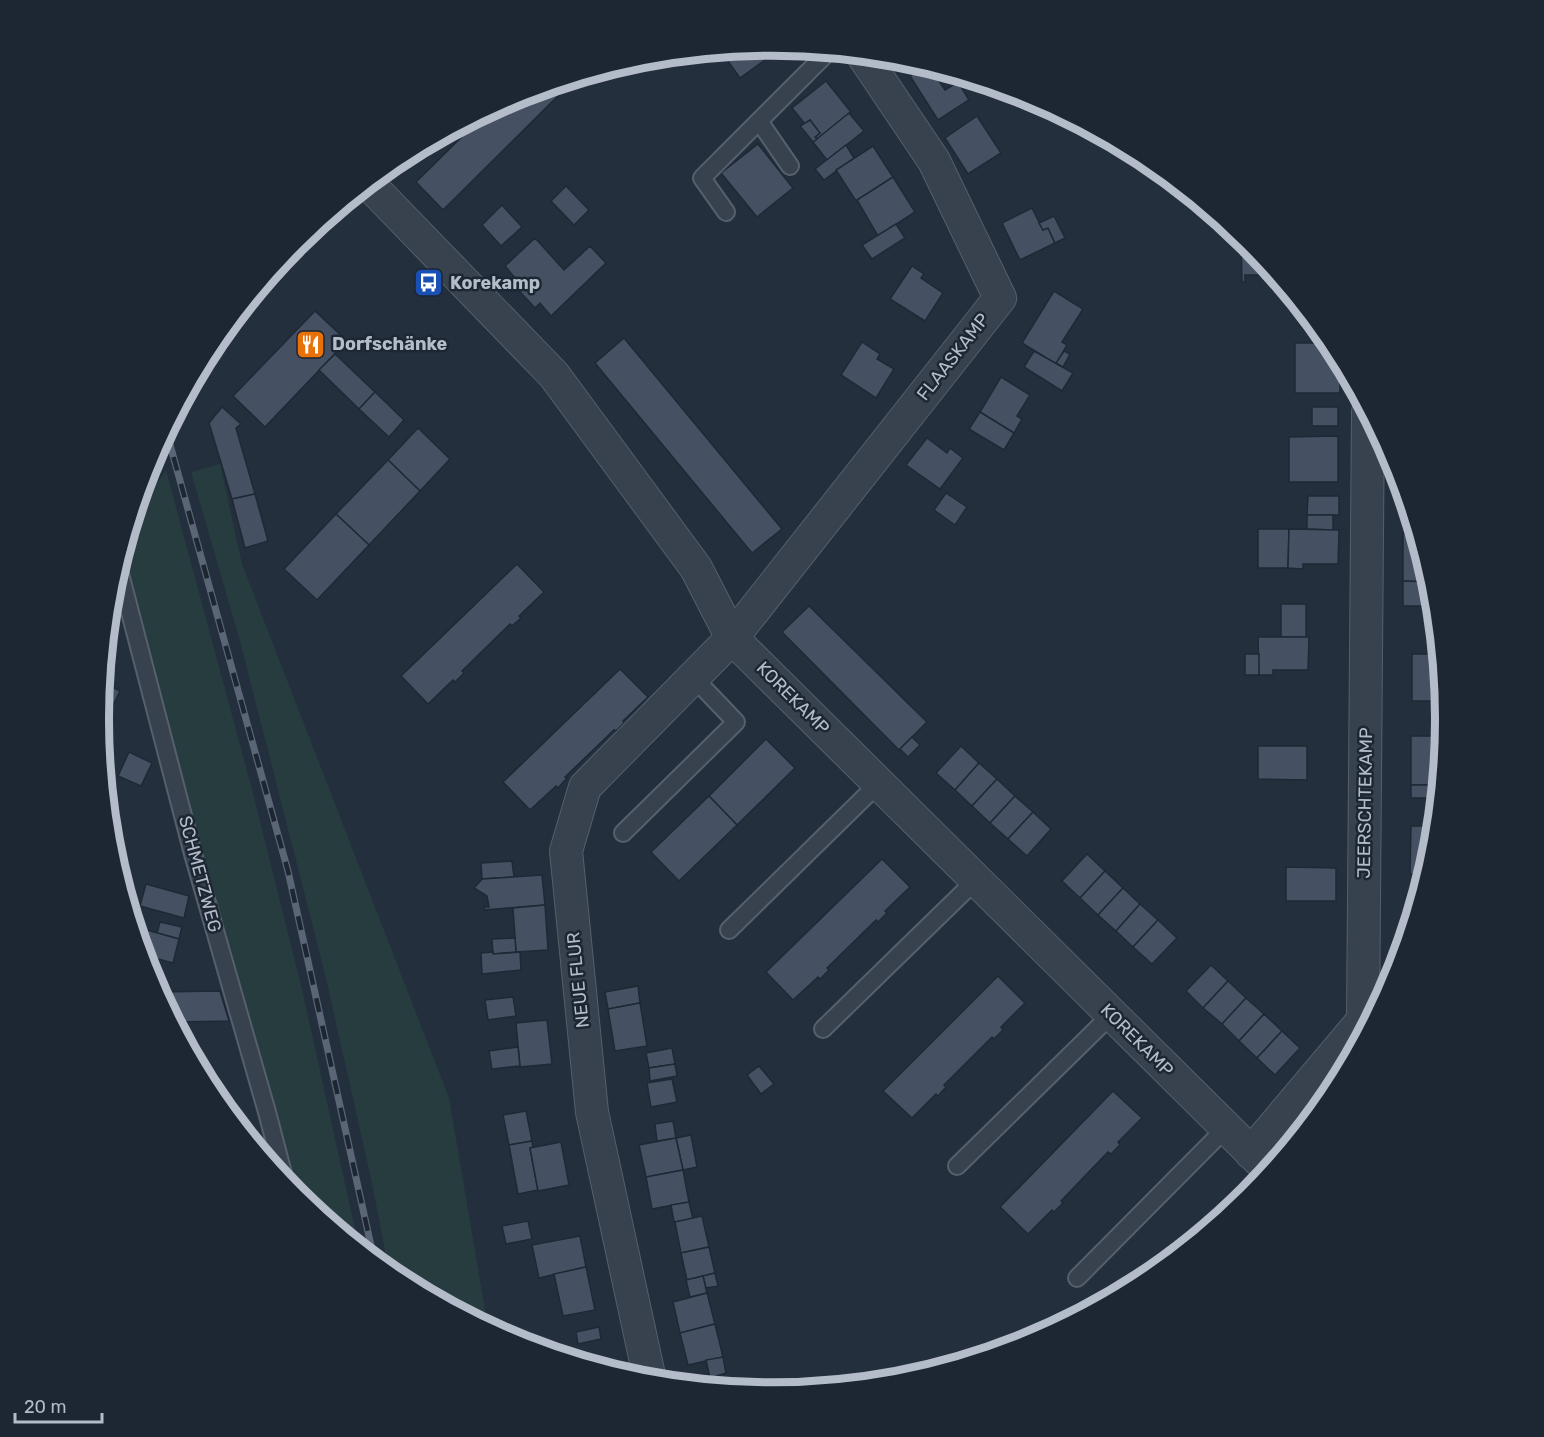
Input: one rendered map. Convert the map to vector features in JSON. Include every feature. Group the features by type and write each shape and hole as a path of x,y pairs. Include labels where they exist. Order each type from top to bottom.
{"street":[{"name":"FLAASKAMP","path":"732,638 1000,298 934,161 868,62"},
{"name":"KOREKAMP","path":"373,189 548,381 696,568 732,638 1260,1161"},
{"name":"JEERSCHTEKAMP","path":"1260,1161 1362,1020 1368,427"},
{"name":"NEUE FLUR","path":"648,1370 592,1112 566,851 585,787 732,638"}],"lane":[{"path":"726,212 702,178 822,58"},
{"path":"759,121 790,166"},
{"name":"SCHMETZWEG","path":"123,585 194,854 280,1163"},
{"path":"623,833 736,722 693,677"},
{"path":"729,930 879,783"},
{"path":"824,1029 976,880"},
{"path":"957,1166 1112,1014"},
{"path":"1077,1278 1226,1128"}],"green space":[{"path":"220,464 242,564 449,1098 486,1316 440,1293 386,1257 326,978 240,641 191,472"},
{"path":"166,470 250,782 304,998 356,1234 288,1171 125,576 145,503"}],"building":[{"path":"770,56 740,78 725,57"},
{"path":"917,72 936,76 945,90 958,83 969,100 938,120 910,76"},
{"path":"826,81 851,112 817,139 815,137 820,133 810,120 805,124 792,108"},
{"path":"565,89 443,210 416,182 470,129 518,106"},
{"path":"849,113 864,131 827,160 813,142"},
{"path":"977,116 1001,153 968,174 945,138"},
{"path":"810,120 820,133 813,142 800,126"},
{"path":"758,144 793,188 757,217 721,173"},
{"path":"846,145 854,158 824,180 815,169"},
{"path":"873,146 893,177 856,201 836,170"},
{"path":"893,177 915,212 878,236 857,200"},
{"path":"566,186 589,210 574,225 551,201"},
{"path":"502,205 522,227 501,246 482,225"},
{"path":"1032,208 1043,230 1048,228 1055,243 1020,260 1002,223"},
{"path":"1054,216 1065,238 1055,243 1048,228 1043,230 1039,223"},
{"path":"896,224 905,238 872,259 862,245"},
{"path":"535,238 564,270 590,246 606,263 551,316 540,303 535,308 511,282 515,278 505,266"},
{"path":"1241,250 1264,275 1245,275 1245,282 1242,282"},
{"path":"912,266 924,274 921,278 943,293 925,321 890,299"},
{"path":"1054,291 1083,309 1062,342 1067,345 1056,364 1022,343"},
{"path":"315,311 347,341 265,427 233,396"},
{"path":"1299,316 1306,326 1299,326"},
{"path":"624,338 782,529 752,553 595,363"},
{"path":"862,342 880,354 877,359 894,369 876,398 841,375"},
{"path":"1295,343 1318,343 1340,377 1340,393 1295,393"},
{"path":"1034,351 1073,373 1062,391 1024,367"},
{"path":"1064,351 1070,354 1063,367 1056,363"},
{"path":"335,354 375,392 359,409 319,370"},
{"path":"1001,377 1030,395 1017,416 1022,419 1014,433 980,412"},
{"path":"375,392 404,420 389,437 359,409"},
{"path":"222,407 241,424 236,428 255,494 232,499 209,423"},
{"path":"1312,407 1338,407 1338,426 1312,426"},
{"path":"980,412 1014,433 1004,450 969,429"},
{"path":"418,428 450,459 420,491 388,460"},
{"path":"1338,436 1338,482 1289,482 1289,437"},
{"path":"927,438 947,453 950,448 963,458 940,489 906,465"},
{"path":"388,460 420,491 369,545 336,514"},
{"path":"946,493 967,507 955,525 934,510"},
{"path":"255,494 268,541 245,548 232,499"},
{"path":"1308,496 1339,496 1339,515 1307,515"},
{"path":"336,514 369,545 317,600 284,569"},
{"path":"1307,515 1333,515 1333,530 1307,529"},
{"path":"1258,529 1289,529 1288,568 1258,568"},
{"path":"1289,529 1339,530 1338,564 1303,564 1303,569 1288,568"},
{"path":"1403,533 1408,533 1420,582 1403,581"},
{"path":"517,564 544,592 519,616 521,618 512,626 510,624 462,671 464,673 455,682 453,680 428,704 401,676"},
{"path":"1403,581 1420,582 1425,606 1403,606"},
{"path":"1281,604 1306,604 1306,637 1281,637"},
{"path":"809,606 927,722 899,750 782,632"},
{"path":"1258,637 1309,637 1308,670 1273,670 1273,675 1259,675"},
{"path":"1245,654 1259,654 1259,675 1245,675"},
{"path":"1412,654 1432,654 1435,701 1412,701"},
{"path":"620,669 648,697 616,731 614,730 565,777 567,778 558,788 556,786 530,810 503,782"},
{"path":"110,686 120,691 109,713"},
{"path":"1411,736 1435,736 1431,785 1411,785"},
{"path":"912,737 920,745 908,757 900,749"},
{"path":"766,739 795,768 737,825 709,796"},
{"path":"961,746 979,763 955,790 936,773"},
{"path":"1258,746 1307,746 1307,780 1258,779"},
{"path":"129,752 152,763 141,786 118,776"},
{"path":"979,763 997,779 972,806 955,790"},
{"path":"997,779 1015,796 990,823 972,806"},
{"path":"1411,785 1431,785 1430,798 1411,798"},
{"path":"709,796 737,825 679,881 651,852"},
{"path":"1015,796 1033,812 1008,839 990,823"},
{"path":"1033,812 1051,829 1027,856 1008,839"},
{"path":"1411,826 1426,826 1416,874 1410,874"},
{"path":"1087,854 1105,871 1080,898 1062,881"},
{"path":"882,859 910,887 885,911 887,913 878,922 876,920 827,968 829,970 820,979 818,977 793,1000 766,972"},
{"path":"512,861 514,877 482,879 481,863"},
{"path":"1286,867 1336,868 1336,901 1286,901"},
{"path":"1105,871 1123,888 1098,915 1080,898"},
{"path":"542,875 545,905 484,910 484,907 489,907 487,896 474,888 482,879"},
{"path":"146,884 189,896 184,918 140,906"},
{"path":"1123,888 1140,904 1116,931 1098,915"},
{"path":"1140,904 1158,920 1133,947 1116,931"},
{"path":"545,905 548,950 516,952 513,908"},
{"path":"1158,920 1177,938 1152,964 1133,947"},
{"path":"160,922 182,927 179,939 157,933"},
{"path":"143,929 179,939 173,963 154,958"},
{"path":"515,938 516,952 493,954 492,939"},
{"path":"493,952 493,954 520,952 521,970 482,974 481,953"},
{"path":"1211,965 1228,981 1203,1008 1186,991"},
{"path":"998,976 1025,1003 1001,1027 1003,1030 994,1039 992,1037 944,1085 946,1087 938,1096 936,1094 912,1118 883,1091"},
{"path":"1228,981 1246,998 1222,1024 1203,1008"},
{"path":"638,986 640,1003 608,1009 605,992"},
{"path":"220,991 229,1021 182,1022 168,992"},
{"path":"513,997 516,1016 488,1020 485,1000"},
{"path":"1246,998 1264,1014 1239,1041 1222,1024"},
{"path":"640,1003 647,1046 615,1051 608,1009"},
{"path":"1264,1014 1282,1031 1257,1058 1239,1041"},
{"path":"547,1020 552,1064 520,1067 516,1023"},
{"path":"1282,1031 1300,1048 1275,1075 1257,1058"},
{"path":"518,1047 520,1067 492,1069 489,1051"},
{"path":"672,1048 675,1064 649,1068 646,1053"},
{"path":"675,1064 677,1076 650,1081 649,1068"},
{"path":"759,1066 774,1084 761,1094 747,1075"},
{"path":"672,1079 677,1102 651,1107 647,1083"},
{"path":"1113,1091 1142,1118 1118,1142 1120,1145 1111,1154 1108,1152 1061,1201 1063,1203 1054,1212 1052,1210 1028,1234 1000,1207"},
{"path":"526,1111 532,1141 509,1145 503,1115"},
{"path":"673,1121 676,1138 657,1141 655,1124"},
{"path":"691,1135 697,1167 683,1170 676,1138"},
{"path":"676,1138 683,1170 646,1177 639,1145"},
{"path":"532,1141 533,1147 530,1148 538,1190 518,1194 509,1145"},
{"path":"561,1142 569,1185 538,1191 530,1148"},
{"path":"683,1170 689,1202 652,1209 646,1177"},
{"path":"689,1202 693,1219 674,1222 671,1205"},
{"path":"702,1216 709,1247 681,1253 675,1222"},
{"path":"528,1221 532,1239 506,1244 502,1226"},
{"path":"580,1236 586,1267 539,1278 532,1245"},
{"path":"709,1247 715,1273 687,1280 681,1253"},
{"path":"586,1267 595,1310 563,1316 554,1274"},
{"path":"715,1273 718,1286 706,1288 703,1276"},
{"path":"703,1276 707,1293 690,1297 686,1280"},
{"path":"707,1293 715,1324 680,1333 673,1302"},
{"path":"715,1324 723,1357 688,1365 680,1333"},
{"path":"599,1327 601,1339 578,1344 576,1332"},
{"path":"723,1357 726,1373 710,1378 706,1360"}],"railway":[{"path":"169,442 288,871 371,1246"}],"place":[{"name":"Korekamp","path":"429,283"},
{"name":"Dorfschänke","path":"311,344"}]}
